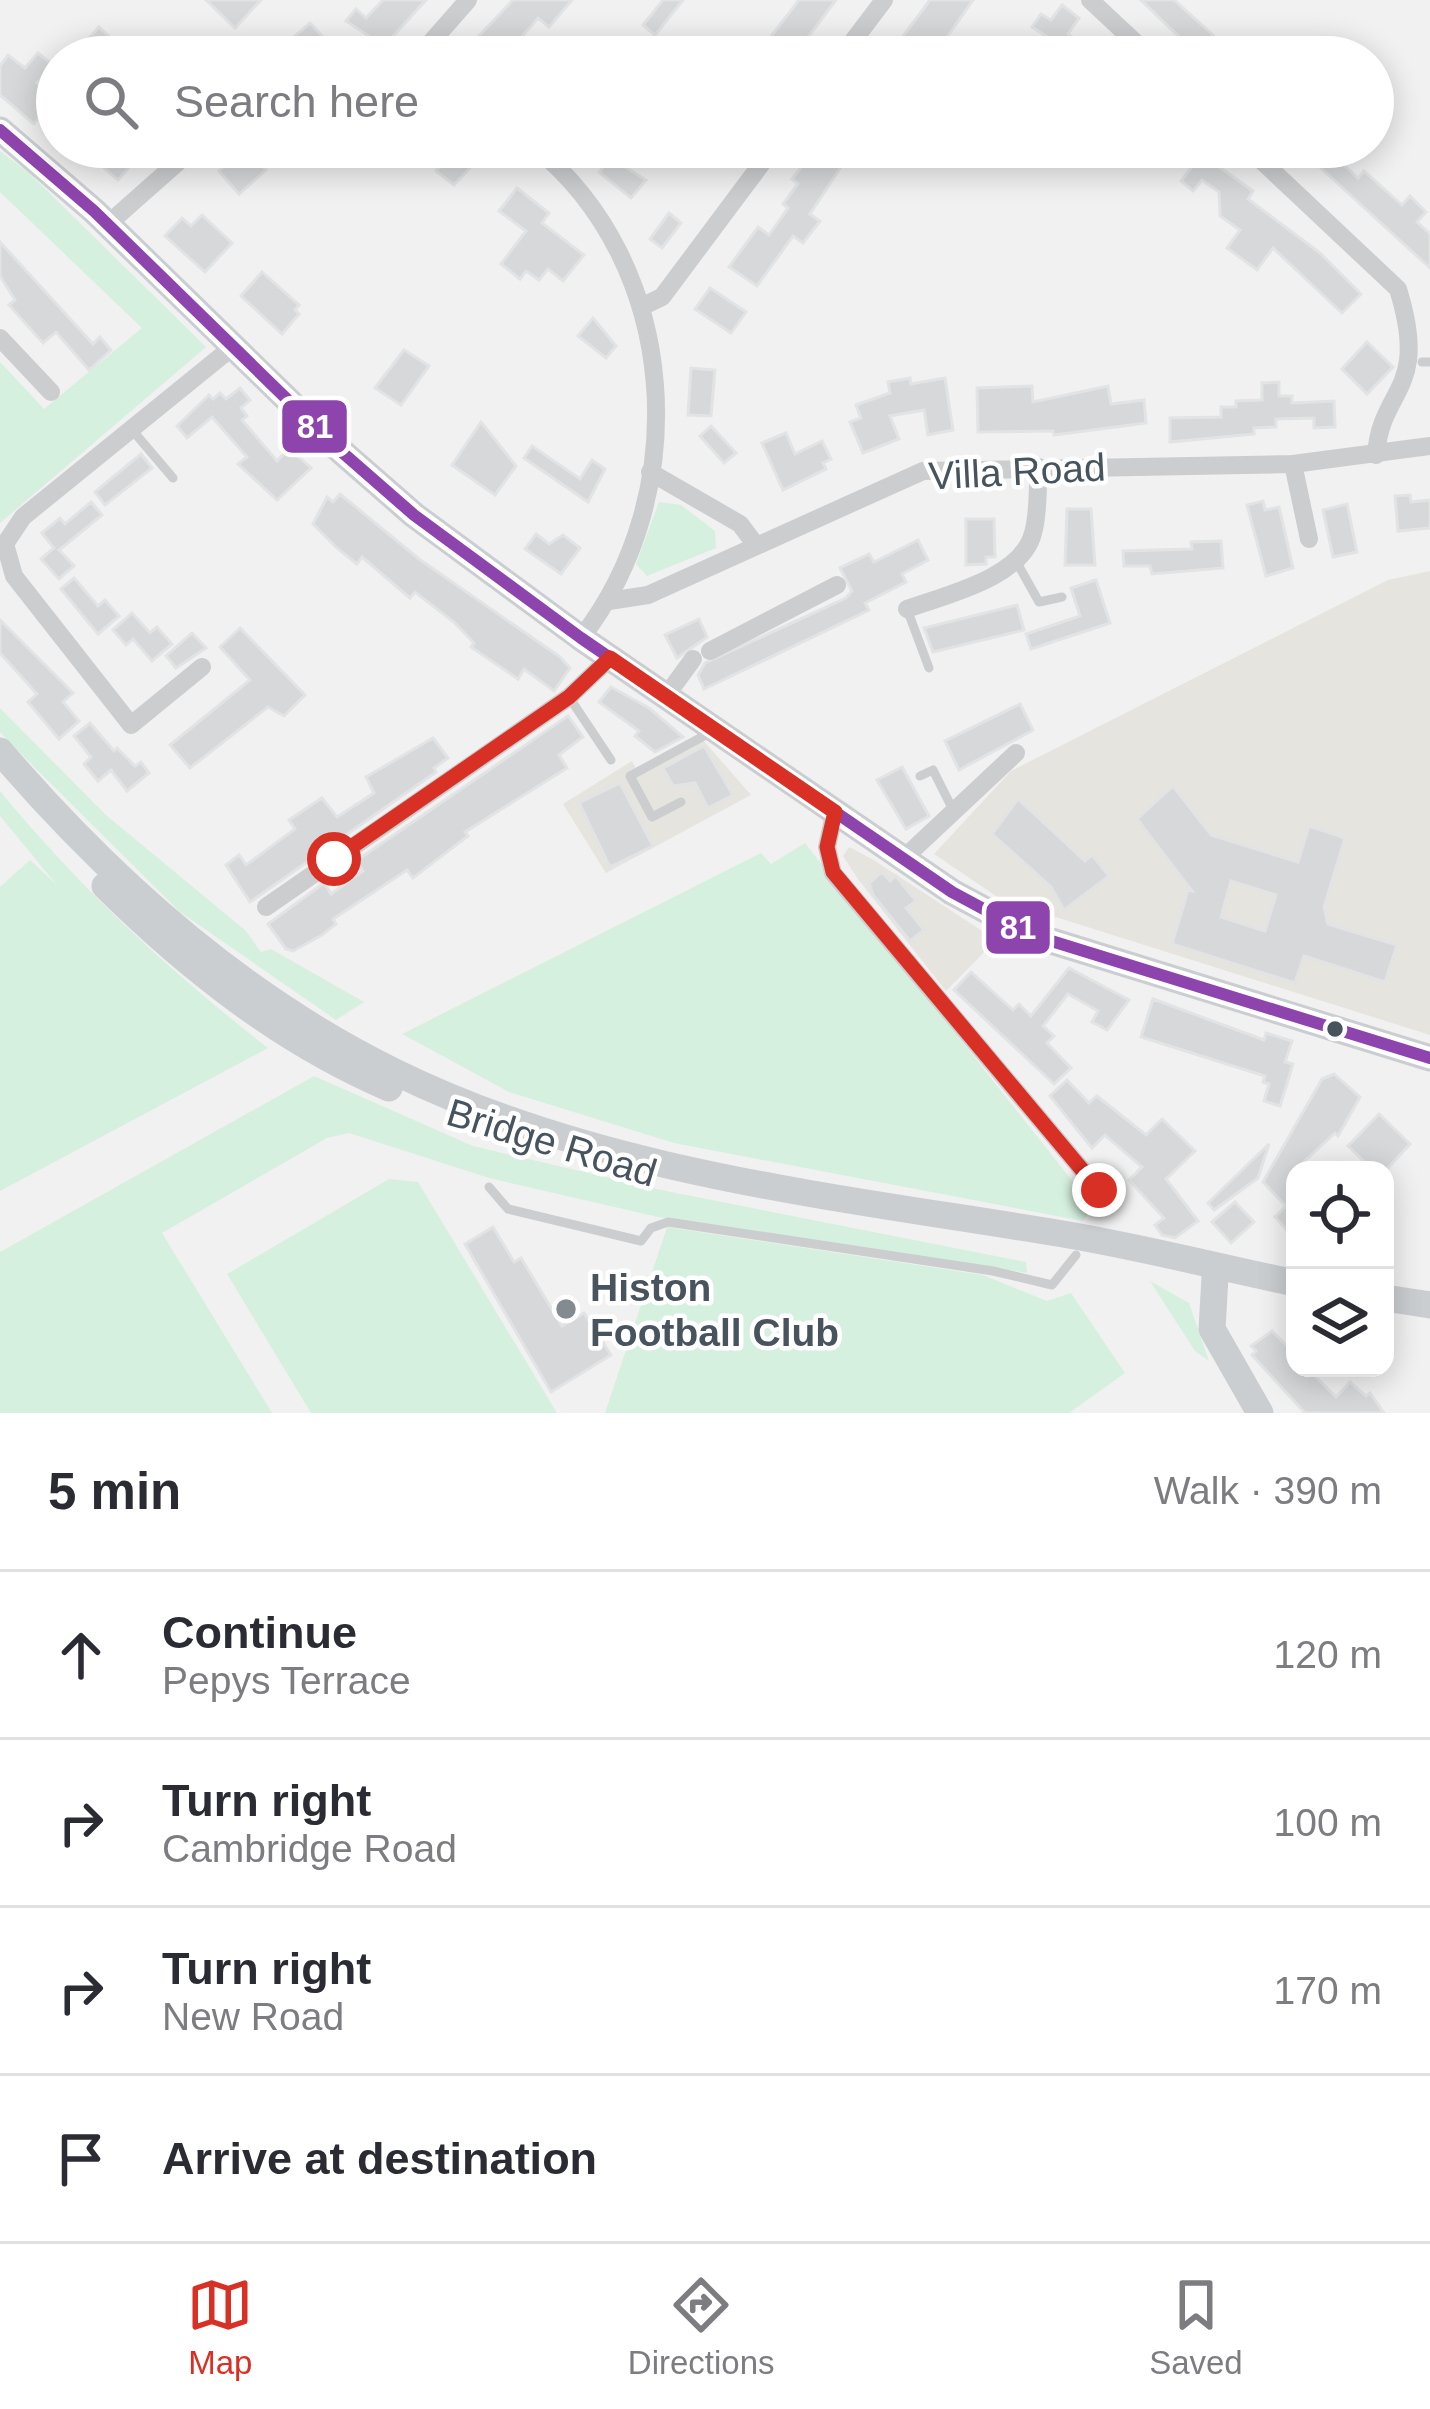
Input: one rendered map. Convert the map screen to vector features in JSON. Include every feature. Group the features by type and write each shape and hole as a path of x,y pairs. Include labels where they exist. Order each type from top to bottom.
{"main road":[{"path":"0,130 36,161"},
{"path":"44,168 386,491 580,638 992,917 1032,934 1430,1058"},
{"name":"Bridge Road","path":"0,752 172,923 387,1078 671,1162 1168,1254 1286,1281"},
{"name":"Bridge Road","path":"0,773 53,835 175,953 278,1029 387,1078 472,1124 627,1167 1286,1292"},
{"name":"Bridge Road","path":"1168,1254 1215,1276"},
{"path":"1256,1275 1215,1276 1212,1329 1260,1413"},
{"path":"1394,1299 1430,1305"},
{"path":"1394,1313 1430,1319"}],"street":[{"path":"436,36 468,0"},
{"path":"857,36 884,0"},
{"path":"1090,0 1128,36"},
{"path":"108,224 171,168"},
{"path":"560,168 608,224 644,306 656,417 640,524 609,602 580,638"},
{"path":"644,306 662,298 758,168"},
{"path":"1268,168 1398,289 1414,316 1426,362 1417,385 1377,440 1376,455"},
{"path":"0,338 51,392"},
{"path":"202,667 131,725 94,693 14,576 5,544 22,517 235,345"},
{"name":"Villa Road","path":"609,602 648,595 923,471 1293,464 1430,446"},
{"path":"1293,464 1309,539"},
{"path":"907,609 1016,560 1033,536 1040,466"},
{"path":"650,472 740,524 755,544"},
{"path":"666,696 702,655 837,585"},
{"path":"266,907 333,856 569,697 610,658"},
{"path":"903,859 1016,753"},
{"path":"835,812 827,847 833,872 1077,1177 1099,1190"}],"lane":[{"path":"133,431 173,478"},
{"path":"1016,560 1039,602 1062,596"},
{"path":"907,609 929,668"},
{"path":"569,697 611,760"},
{"path":"681,802 652,818 630,776 716,730"},
{"path":"920,776 933,770 953,810"},
{"path":"490,1187 508,1209 640,1241 650,1228 668,1222 993,1271 1038,1286 1052,1286 1076,1255"}],"shaded area":[{"path":"1430,571 1430,1035 1002,900 934,854 1011,771 1388,580"},
{"path":"702,739 751,795 606,873 563,804 632,761 636,769"},
{"path":"849,847 996,940 946,991 858,879 843,856"}],"green space":[{"path":"0,151 28,172 206,347 0,523 0,362 44,409 142,328 0,192"},
{"path":"659,502 681,505 715,531 716,548 647,576 636,564"},
{"path":"0,708 106,815 246,931 261,952 271,949 364,1002 336,1020 180,912 7,740 0,732"},
{"path":"0,791 127,927 268,1048 0,1191 0,887 30,860 56,884 0,816"},
{"path":"805,843 1093,1207 1083,1221 674,1143 509,1092 402,1034 761,853 771,864"},
{"path":"314,1076 473,1146 666,1191 1026,1262 1027,1273 658,1217 489,1178 349,1133 327,1138 162,1233 272,1413 0,1413 0,1252"},
{"path":"389,1179 418,1182 557,1413 311,1413 227,1274"},
{"path":"667,1227 983,1275 1047,1301 1071,1293 1125,1373 1069,1413 605,1413"},
{"path":"1150,1281 1189,1303 1209,1361 1195,1351"}],"building":[{"path":"206,0 261,0 235,28"},
{"path":"383,0 426,0 393,36 369,36 346,21 356,9 366,18"},
{"path":"513,0 572,0 549,27 538,18 523,36 479,36"},
{"path":"663,0 683,0 655,35 643,25"},
{"path":"799,0 836,0 809,36 771,36"},
{"path":"930,0 973,0 948,36 903,36"},
{"path":"1141,0 1174,0 1213,35 1178,36"},
{"path":"1062,5 1079,18 1071,36 1046,36 1032,27 1041,14 1051,20"},
{"path":"310,23 322,36 295,36"},
{"path":"8,55 25,68 36,55 34,124 0,95 0,66"},
{"path":"104,168 129,168 118,180"},
{"path":"222,168 266,170 239,194 219,171"},
{"path":"438,168 470,168 454,185 436,171"},
{"path":"627,168 646,180 631,198 599,172"},
{"path":"801,168 840,168 810,214 820,221 803,243 793,236 757,286 729,267 758,227 769,235 798,184 792,179"},
{"path":"1191,168 1221,168 1253,191 1248,199 1320,253 1361,294 1342,313 1273,248 1257,270 1227,248 1240,230 1220,216 1219,192 1202,180 1193,191 1181,181"},
{"path":"1321,168 1347,168 1358,178 1364,171 1402,205 1410,196 1426,212 1417,222 1430,234 1430,268"},
{"path":"517,188 549,213 542,223 584,255 563,281 548,269 539,280 526,271 520,279 501,264 526,231 499,211"},
{"path":"669,213 681,223 662,248 650,239"},
{"path":"202,215 232,243 205,272 165,236 182,218 191,226"},
{"path":"0,242 93,344 100,337 111,350 89,370 56,332 43,343 9,305 15,300 0,276"},
{"path":"262,272 299,305 295,310 299,314 282,334 241,296"},
{"path":"710,288 746,312 731,333 695,309"},
{"path":"593,318 616,346 606,358 578,336"},
{"path":"1367,342 1393,367 1367,394 1342,369"},
{"path":"404,350 429,366 401,405 375,388"},
{"path":"691,368 715,370 711,416 688,415"},
{"path":"910,378 911,384 945,378 953,430 928,435 924,410 890,416 899,439 863,453 850,422 861,418 856,405 890,393 888,382"},
{"path":"1279,382 1279,396 1292,396 1292,403 1334,401 1335,427 1314,428 1314,418 1276,419 1276,427 1254,428 1254,434 1170,442 1170,418 1221,417 1221,407 1262,400 1262,383"},
{"path":"1032,386 1033,402 1108,386 1111,404 1144,400 1146,423 1054,435 1053,431 978,432 977,388"},
{"path":"240,388 250,400 241,408 247,416 242,420 277,461 289,448 311,468 277,500 238,464 247,457 212,417 187,438 177,426 209,395 213,399 220,393 226,399"},
{"path":"481,422 516,466 495,495 452,465"},
{"path":"711,426 736,453 724,463 700,436"},
{"path":"786,433 795,454 822,441 831,459 823,463 826,469 783,490 762,443"},
{"path":"532,446 580,479 592,460 605,469 588,502 524,458"},
{"path":"141,454 152,468 105,505 95,492"},
{"path":"340,494 419,559 560,657 570,668 554,691 524,669 518,679 471,647 474,643 454,622 415,592 410,598 362,557 357,564 338,549 313,524 327,497 333,502"},
{"path":"1410,495 1411,502 1430,500 1430,528 1398,531 1395,496"},
{"path":"1263,501 1265,510 1279,507 1293,568 1266,576 1247,505"},
{"path":"91,502 102,515 59,550 74,566 59,579 41,559 54,548 42,533 60,518 65,524"},
{"path":"1347,504 1357,552 1333,557 1323,510"},
{"path":"1067,509 1091,509 1095,565 1065,565"},
{"path":"966,519 994,519 995,557 986,557 986,564 966,565"},
{"path":"536,534 549,544 563,535 580,548 561,574 525,549"},
{"path":"918,540 928,560 902,574 906,582 865,603 869,610 704,689 698,675 705,663 846,598 852,591 840,568 869,554 874,562"},
{"path":"1221,541 1223,568 1152,574 1150,566 1124,566 1123,551 1192,549 1191,542"},
{"path":"74,578 98,606 105,600 119,616 98,634 61,589"},
{"path":"1096,580 1110,623 1031,649 1026,634 1080,616 1071,588"},
{"path":"1017,605 1024,630 933,652 924,628"},
{"path":"132,613 150,633 157,627 172,644 152,661 133,639 126,645 113,630"},
{"path":"699,619 707,637 677,658 665,635"},
{"path":"0,620 73,693 63,702 79,721 59,739 28,702 37,694 0,653"},
{"path":"240,628 305,695 284,716 268,707 190,768 170,745 250,680 220,647"},
{"path":"192,633 206,648 176,668 166,656"},
{"path":"611,687 649,708 683,737 655,752 635,736 639,731 599,702"},
{"path":"1020,704 1033,730 959,770 945,741"},
{"path":"568,716 583,737 559,755 567,768 465,832 468,836 413,878 407,870 333,919 336,924 322,935 293,951 286,949 268,924 324,883 331,894 363,871 356,861"},
{"path":"90,723 114,751 117,748 135,766 141,762 149,773 127,791 111,770 98,781 84,764 91,757 74,736"},
{"path":"433,738 448,758 434,768 436,772 250,902 226,865 239,855 246,865 295,829 289,820 322,798 337,817 374,793 366,777"},
{"path":"704,746 733,795 708,808 695,783 673,786 663,768"},
{"path":"902,767 929,816 906,829 877,780"},
{"path":"620,783 653,846 610,867 579,803"},
{"path":"1173,786 1211,835 1298,862 1309,826 1345,838 1324,907 1328,924 1397,945 1385,982 1304,956 1295,983 1172,944 1188,890 1192,891 1137,819","holes":["1231,881 1276,895 1265,931 1221,917"]},
{"path":"1018,799 1085,861 1092,855 1109,876 1064,910 1051,887 992,834"},
{"path":"882,872 890,881 896,876 916,901 906,908 924,930 910,941 873,895 869,883"},
{"path":"1069,968 1129,1000 1107,1030 1092,1022 1098,1011 1068,994 1043,1026 1054,1036 1047,1043 1071,1068 1054,1084 954,990 971,972 1013,1010 1019,1004 1031,1016"},
{"path":"1153,999 1264,1040 1266,1033 1292,1041 1285,1062 1293,1064 1280,1106 1264,1101 1269,1084 1263,1082 1265,1076 1141,1037"},
{"path":"1334,1074 1360,1097 1338,1136 1335,1133 1305,1161 1286,1161 1286,1206 1263,1182 1322,1079"},
{"path":"1067,1080 1089,1103 1097,1096 1146,1135 1162,1119 1195,1151 1166,1179 1198,1221 1175,1238 1162,1235 1155,1225 1164,1218 1129,1180 1142,1167 1105,1135 1092,1148 1050,1096"},
{"path":"1379,1114 1410,1144 1394,1161 1364,1161 1348,1146"},
{"path":"1269,1144 1258,1178 1214,1210 1208,1203"},
{"path":"1235,1202 1254,1222 1231,1243 1212,1222"},
{"path":"1286,1206 1286,1229 1275,1217"},
{"path":"493,1227 514,1262 521,1258 562,1326 584,1313 611,1355 551,1392 465,1244"},
{"path":"1272,1331 1286,1345 1286,1377 1316,1377 1336,1397 1350,1382 1366,1396 1370,1393 1384,1413 1305,1413 1252,1355 1256,1351 1251,1346"}],"transit line":[{"name":"81","path":"0,130 36,161"},
{"name":"81","path":"44,168 335,446 414,515 581,638 952,892 1032,935 1430,1058"}],"place":[{"name":"Histon Football Club","path":"566,1309"}],"route":[{"path":"334,859 517,735 600,672 610,658 835,812 827,847 833,872 1099,1190"}]}
